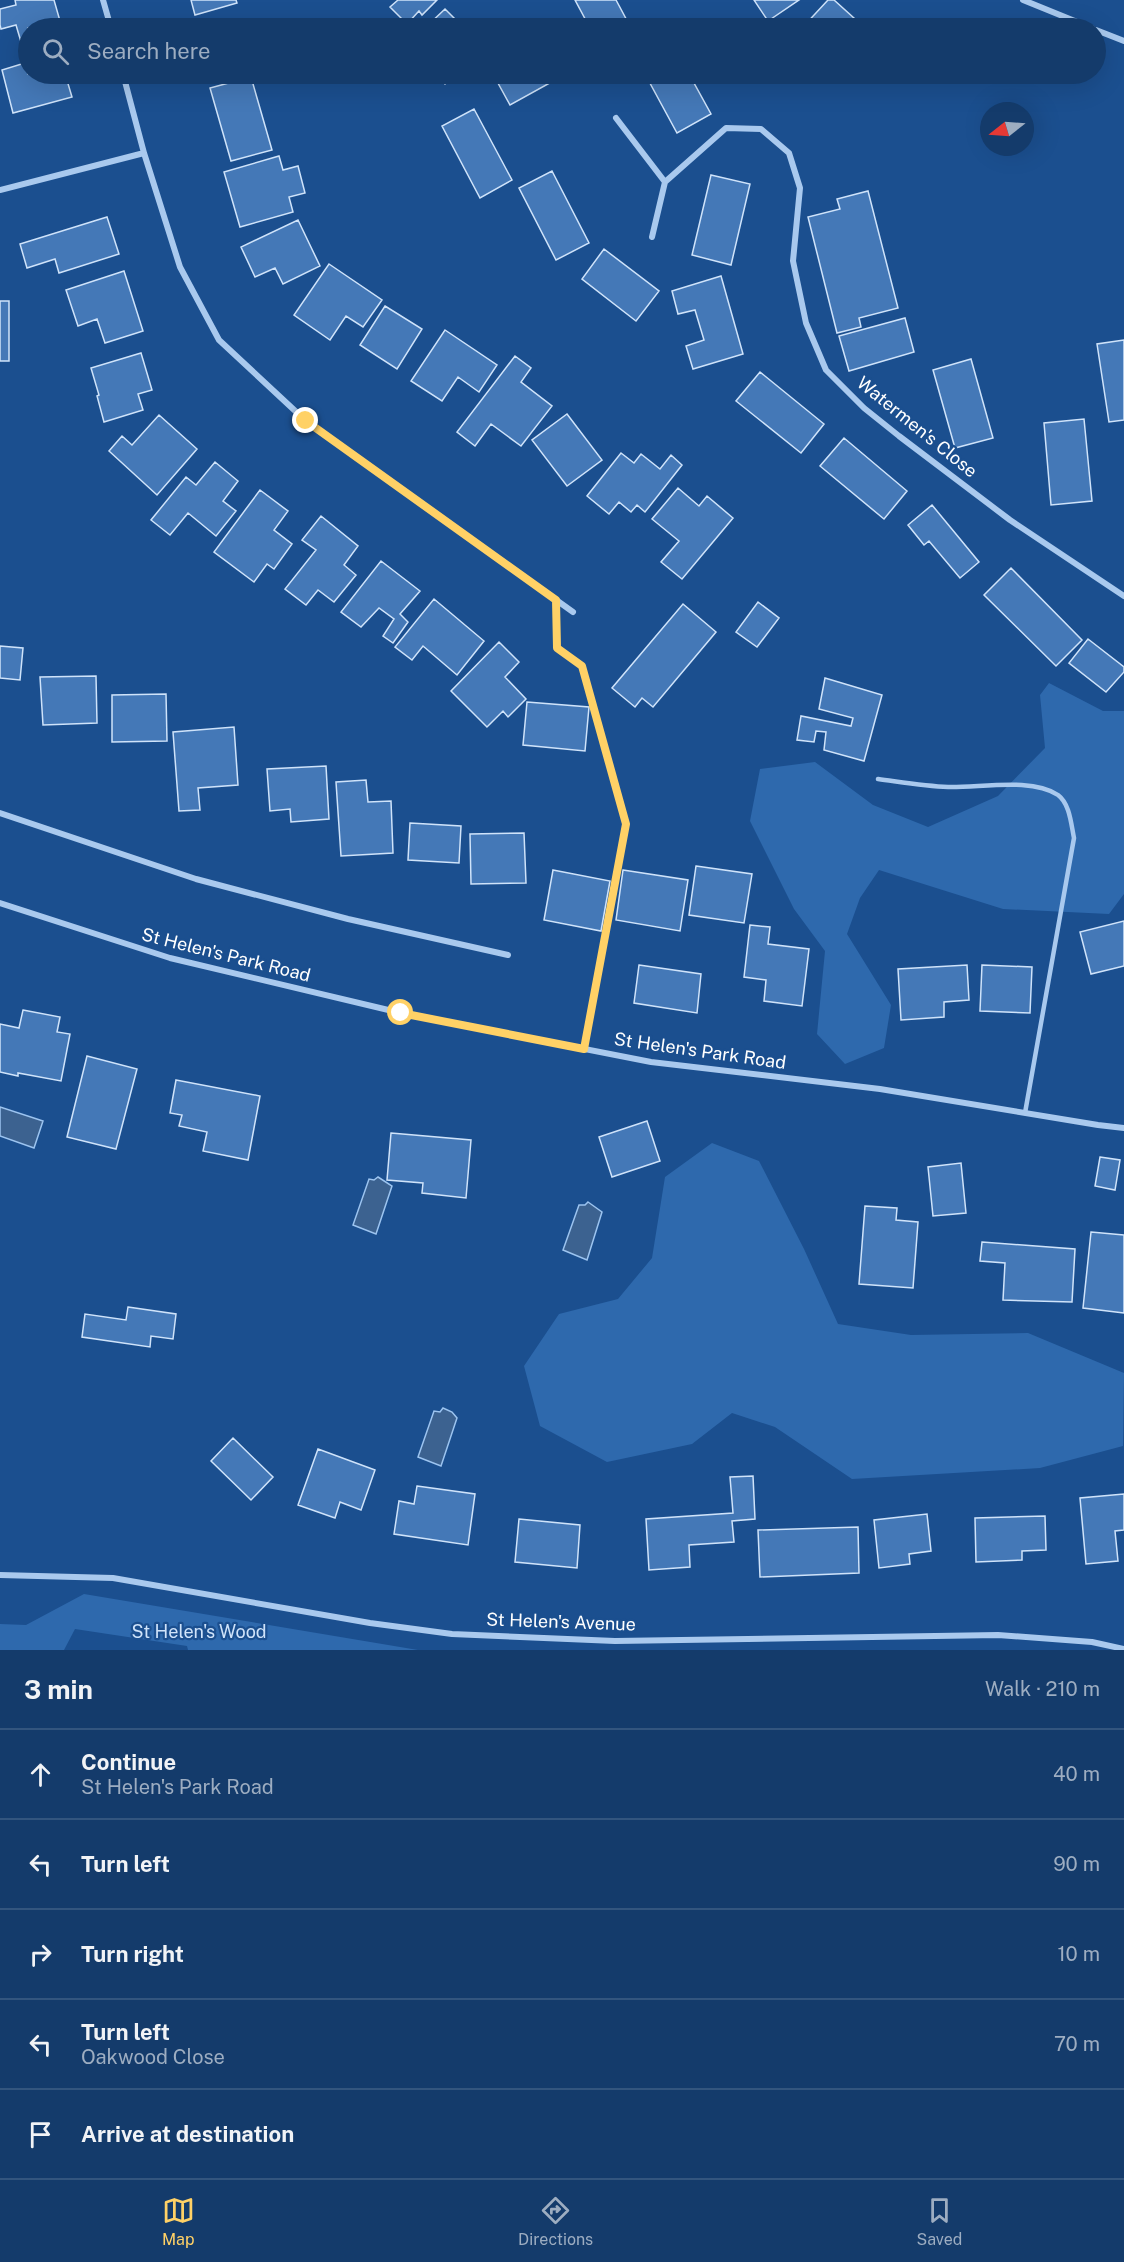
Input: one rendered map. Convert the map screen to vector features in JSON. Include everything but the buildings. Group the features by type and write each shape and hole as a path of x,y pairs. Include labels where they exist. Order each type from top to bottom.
{"street":[{"path":"103,0 108,18"},
{"path":"1023,0 1067,18"},
{"path":"1106,34 1124,41"},
{"path":"126,84 144,153 180,267 219,340 306,421 573,612"},
{"path":"616,117 665,182 652,237"},
{"name":"Watermen's Close","path":"665,182 726,129 761,129 789,153 800,188 793,261 806,323 826,370 864,408 899,436 1010,520 1124,596"},
{"path":"0,190 144,153"},
{"path":"0,813 196,879 348,919 508,955"},
{"name":"St Helen's Park Road","path":"0,903 170,958 401,1013 651,1062 880,1089 1124,1128"},
{"name":"St Helen's Avenue","path":"0,1575 113,1578 370,1623 452,1634 615,1641 998,1635 1092,1641 1124,1649"}],"lane":[{"path":"878,779 948,787 997,785 1047,789 1060,797 1070,815 1074,838 1025,1113"}],"path":[{"path":"556,600 557,648 582,666 626,824 584,1049"}],"green space":[{"path":"1049,683 1103,711 1124,711 1124,894 1109,914 1003,909 879,870 860,898 847,934 891,1005 884,1048 845,1064 817,1034 825,951 794,909 750,821 760,769 815,762 873,805 928,827 998,796 1045,748 1040,695"},
{"path":"712,1143 759,1161 804,1249 838,1324 911,1335 1028,1333 1124,1373 1123,1446 1040,1468 852,1479 775,1427 732,1413 692,1444 607,1462 540,1426 524,1366 559,1314 618,1299 652,1258 665,1177"},
{"name":"St Helen's Wood","path":"84,1594 418,1650 188,1650 187,1646 75,1629 64,1650 0,1650 0,1624 26,1625"}],"shaded area":[{"path":"0,1107 43,1121 34,1148 0,1136"},
{"path":"378,1177 392,1186 376,1234 353,1225 369,1179 374,1180"},
{"path":"588,1202 602,1212 587,1260 563,1250 579,1205 585,1205"},
{"path":"443,1408 452,1412 457,1418 441,1466 418,1457 434,1411 440,1412"}],"route":[{"path":"306,421 556,600 557,648 582,666 626,824 584,1049 401,1013"}]}
